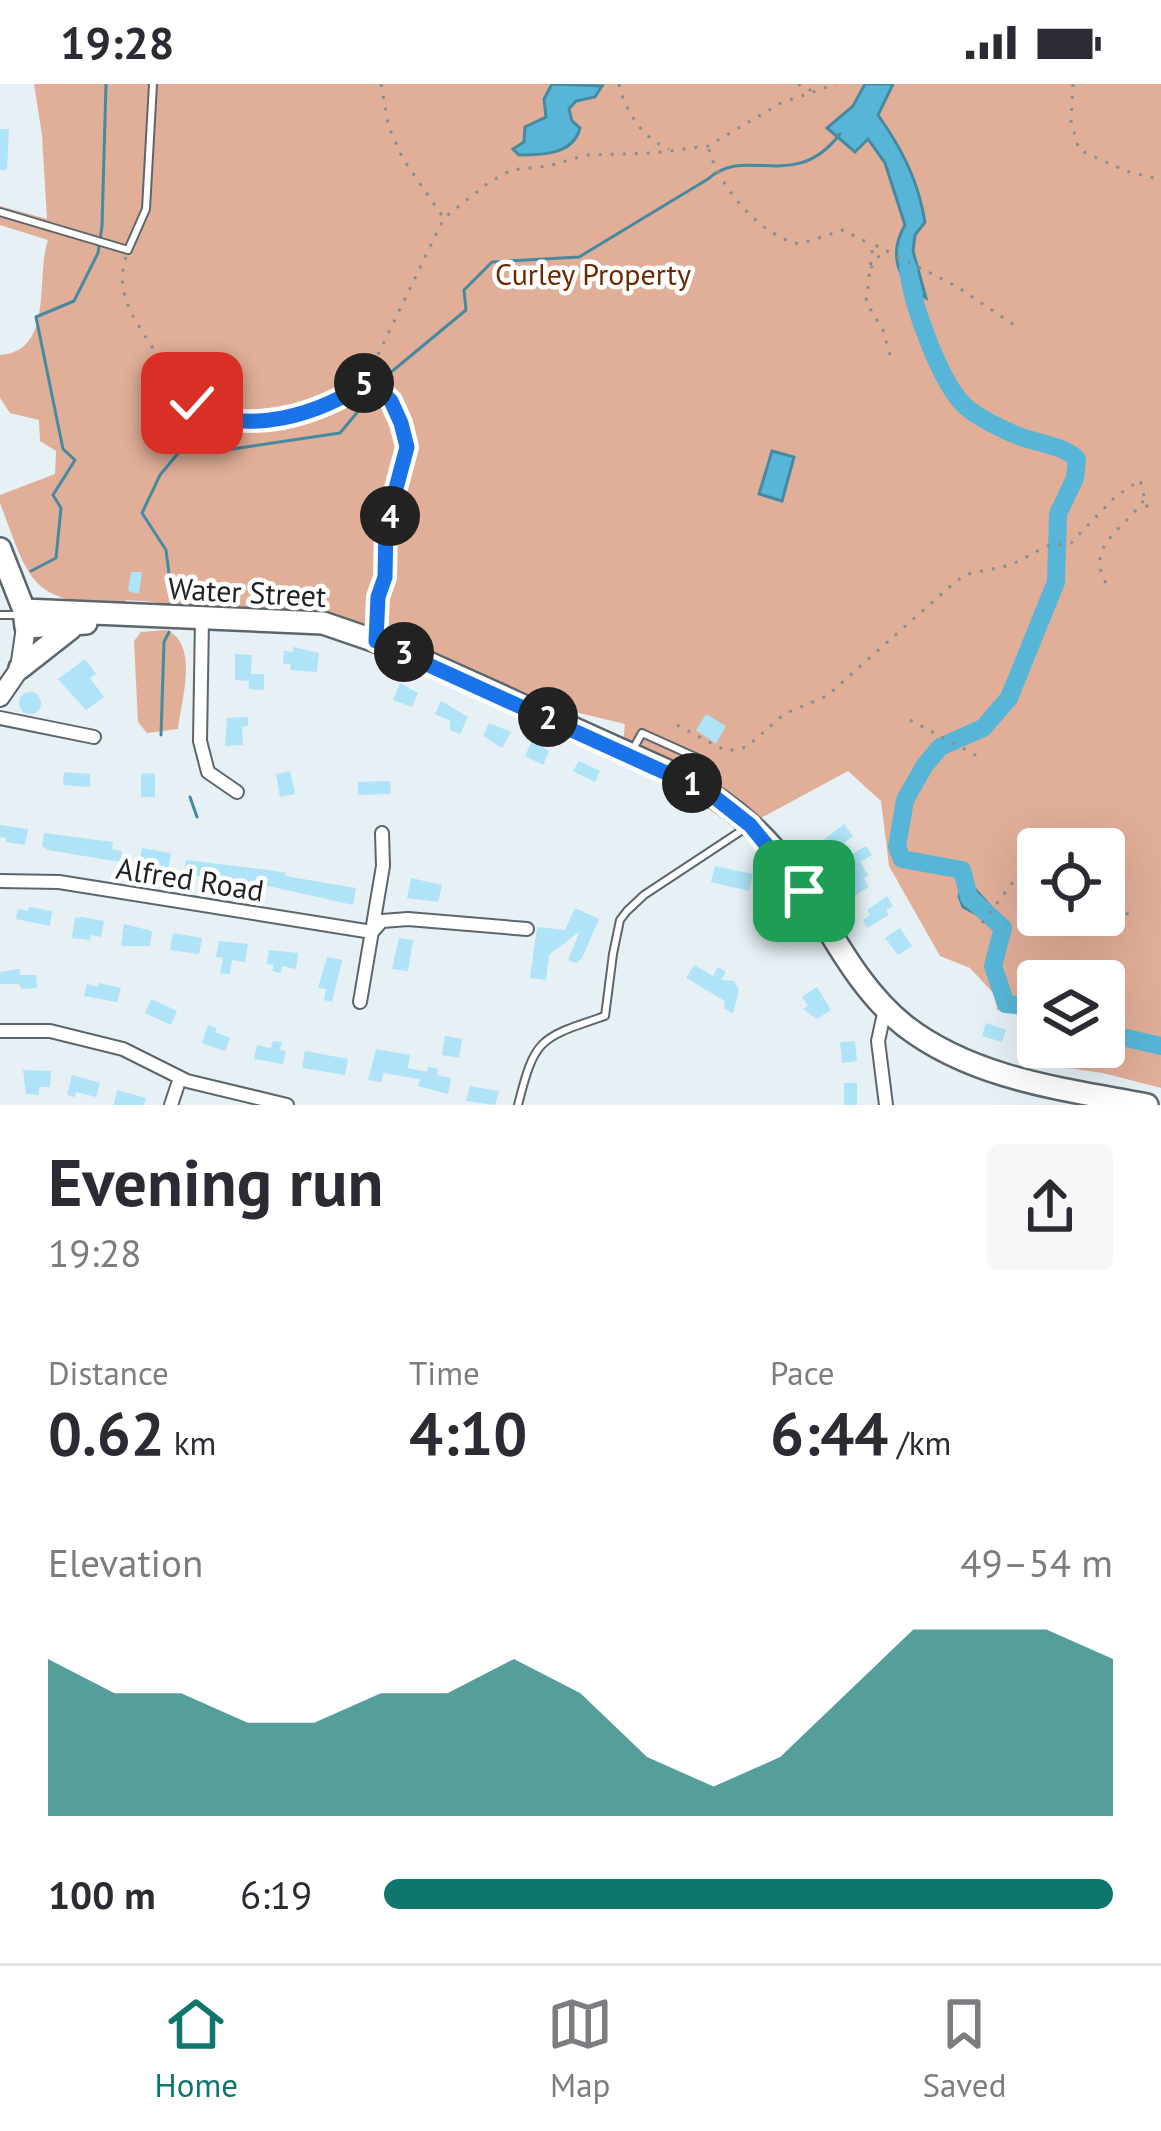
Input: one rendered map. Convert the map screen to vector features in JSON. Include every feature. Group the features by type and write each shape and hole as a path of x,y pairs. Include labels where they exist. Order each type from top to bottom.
{"main road":[{"path":"0,549 20,668"},
{"name":"Water Street","path":"14,618 74,627 118,617"},
{"name":"Water Street","path":"14,618 323,623 376,641 692,783 750,825 783,861 853,968 886,1007 937,1047 980,1067 1147,1105"},
{"path":"0,697 20,668 74,627"}],"street":[{"path":"202,618 200,741 208,772 237,792"},
{"path":"0,718 94,737"},
{"path":"360,1002 383,866 382,833"},
{"name":"Alfred Road","path":"0,881 59,883 372,932"},
{"path":"372,932 382,921 408,919 527,929"},
{"path":"886,1007 878,1041 886,1105"},
{"path":"0,1031 50,1030 123,1049 181,1078 287,1105"},
{"path":"171,1105 181,1078"}],"lane":[{"path":"0,212 128,250 146,209 154,84"},
{"path":"518,1105 541,1042 605,1016 620,920 627,911 750,825"}],"path":[{"path":"381,84 389,128 403,159 444,218"},
{"path":"619,84 631,117 649,139 677,151"},
{"path":"798,84 812,91"},
{"path":"128,250 122,295 166,370 202,410 221,418 258,421 308,410 369,380 375,354 398,317 444,218 488,183 511,170 549,166 586,154 708,146 782,103 836,84"},
{"path":"1072,84 1071,121 1079,150 1161,180"},
{"path":"708,146 714,167 753,214 791,243 843,230 862,237 1021,329"},
{"path":"871,245 866,302 883,330 890,355"},
{"path":"870,270 877,254 885,253"},
{"path":"369,380 391,401 407,447 386,526 376,641"},
{"path":"677,725 725,751 743,748 784,714 826,696 968,574 1011,565 1047,546 1066,545 1114,497 1140,480 1149,515"},
{"path":"1106,583 1099,567 1102,549 1146,496"},
{"path":"910,720 979,757"},
{"path":"985,921 1017,877"},
{"path":"1125,913 1134,917"}],"green space":[{"name":"Curley Property","path":"34,84 1161,84 1161,1088 1067,1068 1125,1068 1125,960 1017,960 1017,1014 997,1010 996,996 970,968 940,956 889,866 881,801 848,771 761,818 713,784 623,742 625,724 571,711 335,615 158,609 155,602 126,600 125,607 94,604 70,600 39,585 20,555 0,495 55,474 56,451 40,441 39,420 10,413 0,398 0,355 29,341 36,327 48,240 0,225 0,206 47,219"},
{"path":"166,630 183,647 186,660 178,729 147,733 138,722 134,641 141,632"}],"water":[{"path":"552,84 602,86 595,97 576,101 569,109 580,128 571,144 556,152 519,155 513,149 524,142 525,127 546,117 544,99"},
{"path":"865,84 893,84 878,115 908,166 922,207 925,222 915,235 913,251 926,298 908,284 898,266 897,246 905,225 885,163 868,139 855,152 827,128 853,106"},
{"path":"772,451 794,457 782,501 759,494"},
{"path":"965,878 1000,917 1003,928 963,907 959,896"}],"building":[{"path":"0,129 9,129 7,170 0,170"},
{"path":"131,572 142,572 139,594 128,591"},
{"path":"293,647 319,653 317,672 290,670 291,664 283,664 284,651 293,652"},
{"path":"235,654 252,655 251,674 264,674 264,690 249,689 249,681 235,680"},
{"path":"85,659 96,674 90,678 104,697 86,710 58,679"},
{"path":"400,683 418,693 412,707 393,700"},
{"path":"30,692 41,703 30,714 19,703"},
{"path":"441,701 468,717 460,734 450,730 450,721 435,714"},
{"path":"706,714 726,726 716,744 696,730"},
{"path":"248,717 248,726 242,727 243,745 225,746 227,718"},
{"path":"489,723 511,732 502,748 483,736"},
{"path":"532,741 549,751 543,765 525,756"},
{"path":"579,761 600,771 595,782 573,771"},
{"path":"290,771 295,794 280,797 276,774"},
{"path":"64,772 90,774 90,787 63,785"},
{"path":"155,773 155,797 141,797 141,774"},
{"path":"390,781 391,794 358,795 358,782"},
{"path":"844,824 853,836 830,854 821,842"},
{"path":"0,825 28,829 25,845 6,842 0,837"},
{"path":"44,833 113,842 112,849 122,851 120,862 48,850 42,846"},
{"path":"866,846 872,855 860,862 869,887 854,896 840,861"},
{"path":"142,848 171,853 168,871 139,864"},
{"path":"186,860 276,871 356,888 353,905 184,874"},
{"path":"715,866 753,874 749,891 711,882"},
{"path":"411,878 442,885 438,902 407,898"},
{"path":"887,896 893,906 886,910 889,915 867,928 863,920 870,915 867,910"},
{"path":"29,907 52,911 50,926 16,919 18,909 28,911"},
{"path":"575,908 599,919 582,958 576,963 568,960 580,931 549,955 546,980 530,978 537,927 565,930"},
{"path":"75,918 104,921 101,937 72,938"},
{"path":"124,924 152,931 150,946 121,946"},
{"path":"900,928 912,946 898,955 885,938"},
{"path":"173,933 202,938 199,954 170,950"},
{"path":"399,938 413,940 408,971 392,969"},
{"path":"219,941 248,944 245,962 232,960 230,974 220,973"},
{"path":"269,950 298,953 296,969 282,966 281,973 272,971 274,965 267,964"},
{"path":"327,957 342,960 332,1002 324,1000 326,989 318,988"},
{"path":"694,965 713,976 718,967 726,972 721,980 734,981 739,990 733,1013 724,1009 725,1001 686,978"},
{"path":"20,969 20,975 36,975 37,988 0,984 0,972"},
{"path":"99,983 121,988 117,1002 84,996 87,984 98,987"},
{"path":"817,987 831,1010 817,1019 803,1009 808,1006 802,997"},
{"path":"151,999 177,1011 171,1025 145,1013"},
{"path":"986,1023 1006,1030 1002,1042 982,1036"},
{"path":"208,1025 230,1038 225,1051 202,1043"},
{"path":"445,1036 462,1039 459,1058 442,1055"},
{"path":"273,1041 282,1042 280,1050 286,1051 283,1064 254,1059 257,1045 271,1048"},
{"path":"855,1041 857,1061 842,1063 840,1042"},
{"path":"376,1049 410,1055 408,1068 438,1069 437,1075 451,1078 448,1094 418,1086 420,1079 383,1073 382,1082 368,1080"},
{"path":"305,1051 348,1059 345,1075 302,1068"},
{"path":"23,1070 51,1071 50,1087 39,1087 39,1095 26,1094"},
{"path":"72,1075 100,1083 96,1097 76,1092 75,1097 67,1095"},
{"path":"844,1083 857,1083 857,1105 844,1105"},
{"path":"470,1086 499,1091 495,1105 466,1101"},
{"path":"117,1090 146,1098 144,1105 114,1105"}],"waterway":[{"path":"31,571 56,558 61,508 53,495 75,460 63,449 36,317 74,301 98,253 106,84"},
{"path":"173,605 166,550 142,513 160,475 180,451 226,450 340,433 390,373 466,310 464,290 492,262 579,257 723,169 805,161 823,152 840,134"},
{"path":"908,268 929,342 956,396 1003,429 1077,459 1075,478 1058,514 1056,582 1009,698 983,728 940,747 925,765 905,800 897,847 902,859 962,870 969,897 1003,928 993,966 1006,1004 1017,1005"},
{"path":"161,735 164,642 169,632"},
{"path":"190,797 197,817"},
{"path":"1125,1038 1161,1046"}],"route":[{"path":"192,403 221,418 258,421 308,410 369,380 391,401 407,447 386,526 376,641 708,792 750,825 804,891"}]}
